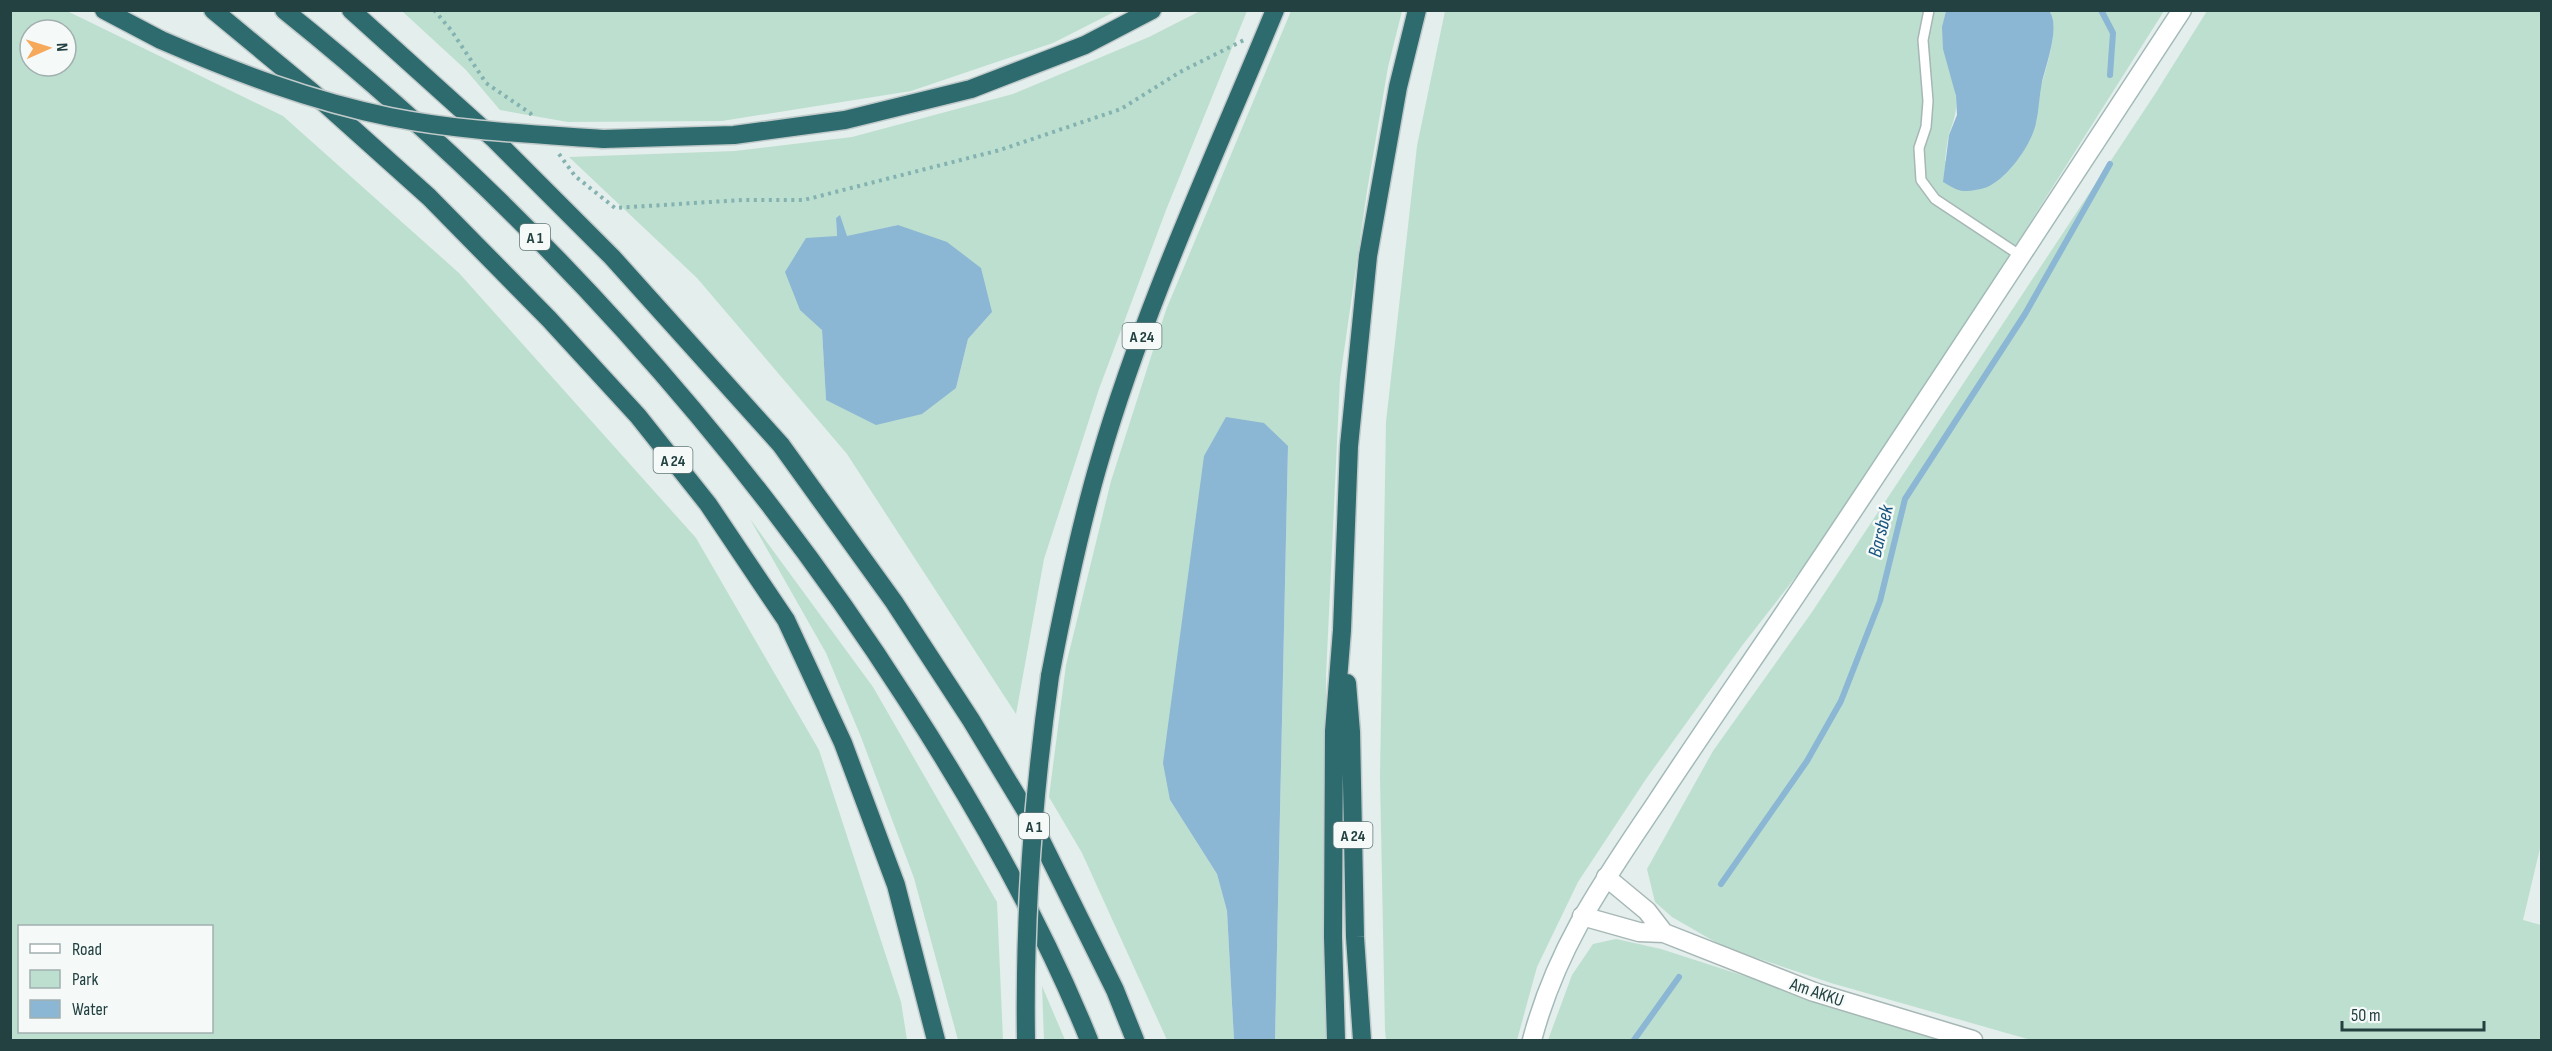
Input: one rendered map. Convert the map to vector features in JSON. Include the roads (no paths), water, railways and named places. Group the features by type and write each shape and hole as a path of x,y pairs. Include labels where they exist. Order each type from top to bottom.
{"highway":[{"path":"104,10 161,40 222,66 304,94 390,117 478,130 603,139 734,135 845,120 971,89 1085,45 1152,10"},
{"name":"A 24","path":"213,10 312,92 429,197 549,319 638,416 708,504 786,620 843,743 896,885 936,1041"},
{"name":"A 1","path":"284,10 349,63 462,165 579,282 664,375 787,526 875,651 991,837 1041,932 1089,1041"},
{"name":"A 1","path":"351,10 494,138 604,249 707,360 780,445 894,602 971,720 1023,806 1110,980 1135,1041"},
{"name":"A 24","path":"1026,1041 1025,962 1029,865 1037,768 1050,676 1072,565 1103,447 1152,307 1275,10"},
{"name":"A 24","path":"1336,1041 1333,937 1334,731 1342,630 1349,446 1368,256 1398,87 1417,10"},
{"name":"A 24","path":"1342,630 1351,732 1355,937 1362,1041"}],"main road":[{"path":"1532,1041 1540,1009 1556,969 1582,916 1606,877 2021,256 2182,10"},
{"name":"Am AKKU","path":"1606,877 1647,911 1664,933"},
{"name":"Am AKKU","path":"1582,916 1639,932 1664,933 1814,992 1973,1041"}],"lane":[{"path":"1929,10 1923,40 1928,101 1926,127 1919,148 1921,180 1935,199 2021,256"}],"water":[{"path":"1946,11 2049,11 2054,26 2052,45 2042,82 2036,123 2025,149 2005,174 1988,186 1978,190 1964,191 1943,182 1949,135 1957,115 1956,96 1943,49 1942,27"},
{"path":"840,215 847,236 898,225 947,242 981,268 992,312 968,339 956,388 922,414 876,425 826,400 822,330 800,310 785,272 806,238 837,236 836,218"},
{"path":"1226,417 1264,423 1288,446 1275,1040 1234,1040 1227,911 1217,874 1170,800 1163,763 1204,456"}],"waterway":[{"name":"Barsbek","path":"2101,10 2113,33 2110,75"},
{"name":"Barsbek","path":"1721,884 1807,761 1841,701 1880,601 1905,499 2025,314 2110,164"},
{"name":"Barsbek","path":"1634,1040 1679,977"}]}
